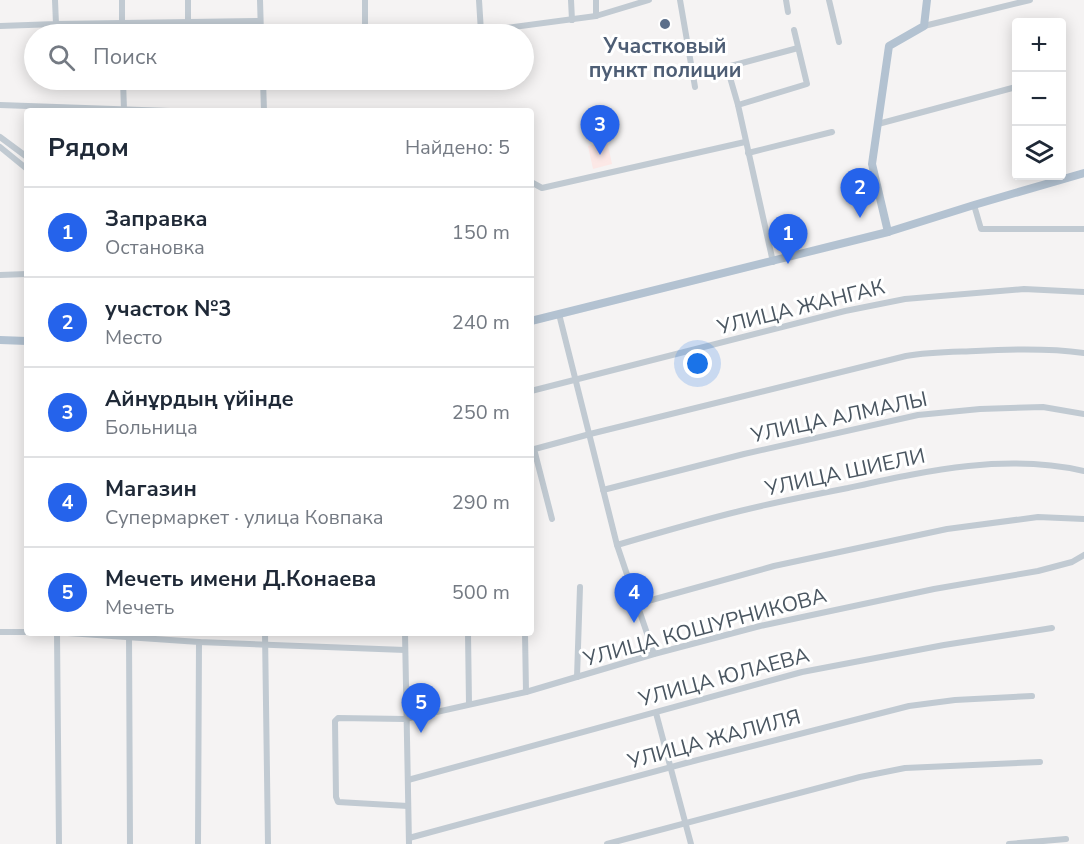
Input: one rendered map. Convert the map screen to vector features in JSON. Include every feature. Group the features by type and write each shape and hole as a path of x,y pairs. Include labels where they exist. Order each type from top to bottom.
{"main road":[{"path":"888,232 872,164 889,46 924,26 927,0"},
{"path":"534,320 888,232 1084,174"},
{"path":"0,340 24,341"}],"street":[{"path":"55,0 56,24 260,21"},
{"path":"122,0 122,23"},
{"path":"188,0 188,22"},
{"path":"260,0 260,24"},
{"path":"365,0 365,24"},
{"path":"479,0 480,24"},
{"path":"571,0 572,20"},
{"path":"596,0 596,16"},
{"path":"534,25 596,16 649,0"},
{"path":"680,0 695,87"},
{"path":"786,0 788,12"},
{"path":"829,0 839,42"},
{"path":"924,26 1030,0"},
{"path":"0,26 24,25"},
{"path":"738,105 807,84 794,30"},
{"path":"772,262 728,67 798,48"},
{"path":"878,124 1012,88"},
{"path":"123,90 124,108"},
{"path":"263,90 264,108"},
{"path":"0,105 74,108"},
{"path":"748,153 832,132"},
{"path":"0,137 24,155"},
{"path":"534,184 542,188 746,142"},
{"path":"0,147 24,167"},
{"path":"974,205 981,229 1084,229"},
{"path":"0,275 24,274"},
{"name":"УЛИЦА ЖАНГАК","path":"534,390 845,311 905,298 1024,289 1084,292"},
{"path":"559,314 617,545 654,654"},
{"path":"534,448 923,353 1017,349 1084,354"},
{"name":"УЛИЦА АЛМАЛЫ","path":"603,490 683,469 918,415 980,409 1043,407 1084,414"},
{"path":"534,456 552,519"},
{"name":"УЛИЦА ШИЕЛИ","path":"617,545 740,511 957,466 1013,462 1059,465 1084,471"},
{"path":"637,604 774,566 948,529 1038,517 1084,519"},
{"name":"УЛИЦА КОШУРНИКОВА","path":"408,806 338,802 336,797 335,721 338,718 405,719 526,692 654,654 760,626 866,603 1038,571 1072,562 1084,555"},
{"path":"577,677 580,587"},
{"name":"УЛИЦА ЮЛАЕВА","path":"408,780 802,672 944,645 1052,628"},
{"path":"0,632 24,632"},
{"path":"57,636 59,844"},
{"path":"129,636 130,844"},
{"path":"146,636 199,642 405,650"},
{"path":"265,636 268,844"},
{"path":"405,636 409,841"},
{"path":"468,636 469,704"},
{"path":"525,636 526,692"},
{"path":"198,844 199,642"},
{"name":"УЛИЦА ЖАЛИЛЯ","path":"409,841 671,768 909,706 954,700 1032,696"},
{"path":"656,713 691,844"},
{"path":"607,844 860,777 905,768 1040,762"},
{"path":"1009,844 1066,839"}],"shaded area":[{"path":"607,141 612,164 593,169 588,146"}],"place":[{"name":"Участковый пункт полиции","path":"665,24"},
{"name":"Айнұрдың үйінде","path":"600,155"},
{"name":"участок №3","path":"860,218"},
{"name":"Заправка","path":"788,264"},
{"name":"Магазин","path":"634,623"},
{"name":"Мечеть имени Д.Конаева","path":"421,733"}]}
